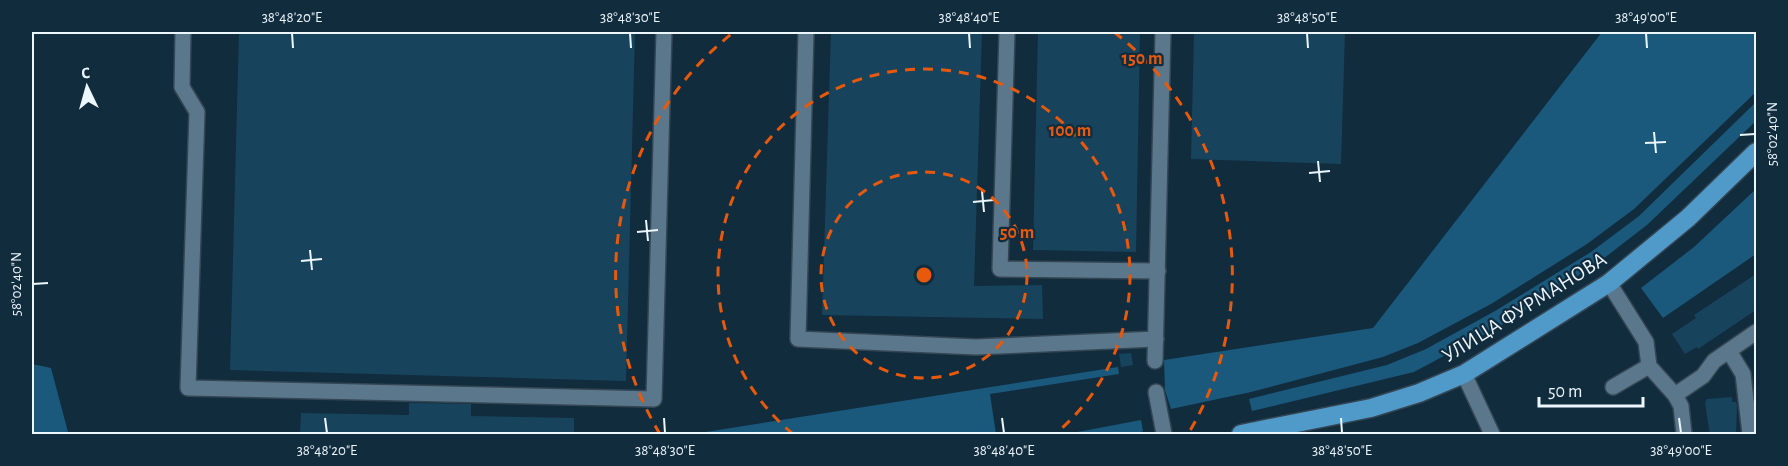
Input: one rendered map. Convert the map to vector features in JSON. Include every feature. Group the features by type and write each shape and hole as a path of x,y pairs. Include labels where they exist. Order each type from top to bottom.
{"main road":[{"name":"УЛИЦА ФУРМАНОВА","path":"1241,435 1371,408 1419,393 1464,374 1609,283 1688,218 1756,152"}],"lane":[{"path":"183,32 182,87 197,112 188,388 654,399 664,32"},
{"path":"807,32 798,339 976,347 1156,339"},
{"path":"1008,32 1000,269 1158,271"},
{"path":"1155,361 1163,32"},
{"path":"1609,283 1646,342 1649,366 1675,395 1681,406 1684,435"},
{"path":"1675,395 1703,376 1714,361 1756,332"},
{"path":"1729,351 1743,374 1750,435"},
{"path":"1613,387 1649,366"},
{"path":"1464,374 1492,435"},
{"path":"1156,392 1164,435"}],"shaded area":[{"path":"1602,32 1753,32 1756,34 1756,92 1634,209 1587,244 1491,304 1418,343 1383,357 1251,392 1171,409 1165,390 1164,360 1373,328"},
{"path":"1756,102 1756,121 1647,225 1599,262 1502,325 1414,372 1252,411 1249,399 1387,365 1426,349 1495,311 1591,252 1639,216"},
{"path":"1756,189 1756,254 1663,318 1641,288 1694,247"},
{"path":"32,364 51,368 68,432 127,434 32,434"},
{"path":"1118,367 1119,374 990,394 996,434 740,434 739,432 693,434"},
{"path":"1141,420 1143,431 1139,433 1067,434"}],"building":[{"path":"239,32 635,32 626,381 230,370"},
{"path":"831,32 982,32 974,286 1042,285 1043,319 822,315"},
{"path":"1038,32 1140,32 1136,252 1033,250"},
{"path":"1194,32 1345,32 1341,164 1191,159"},
{"path":"1756,274 1756,310 1698,349 1697,347 1685,354 1672,334 1696,318 1694,315"},
{"path":"1131,353 1133,365 1121,367 1119,354"},
{"path":"1732,397 1732,402 1736,402 1737,405 1736,435 1710,435 1705,403 1707,399"},
{"path":"409,403 471,404 471,416 574,418 574,435 300,435 301,413 409,415"}]}
